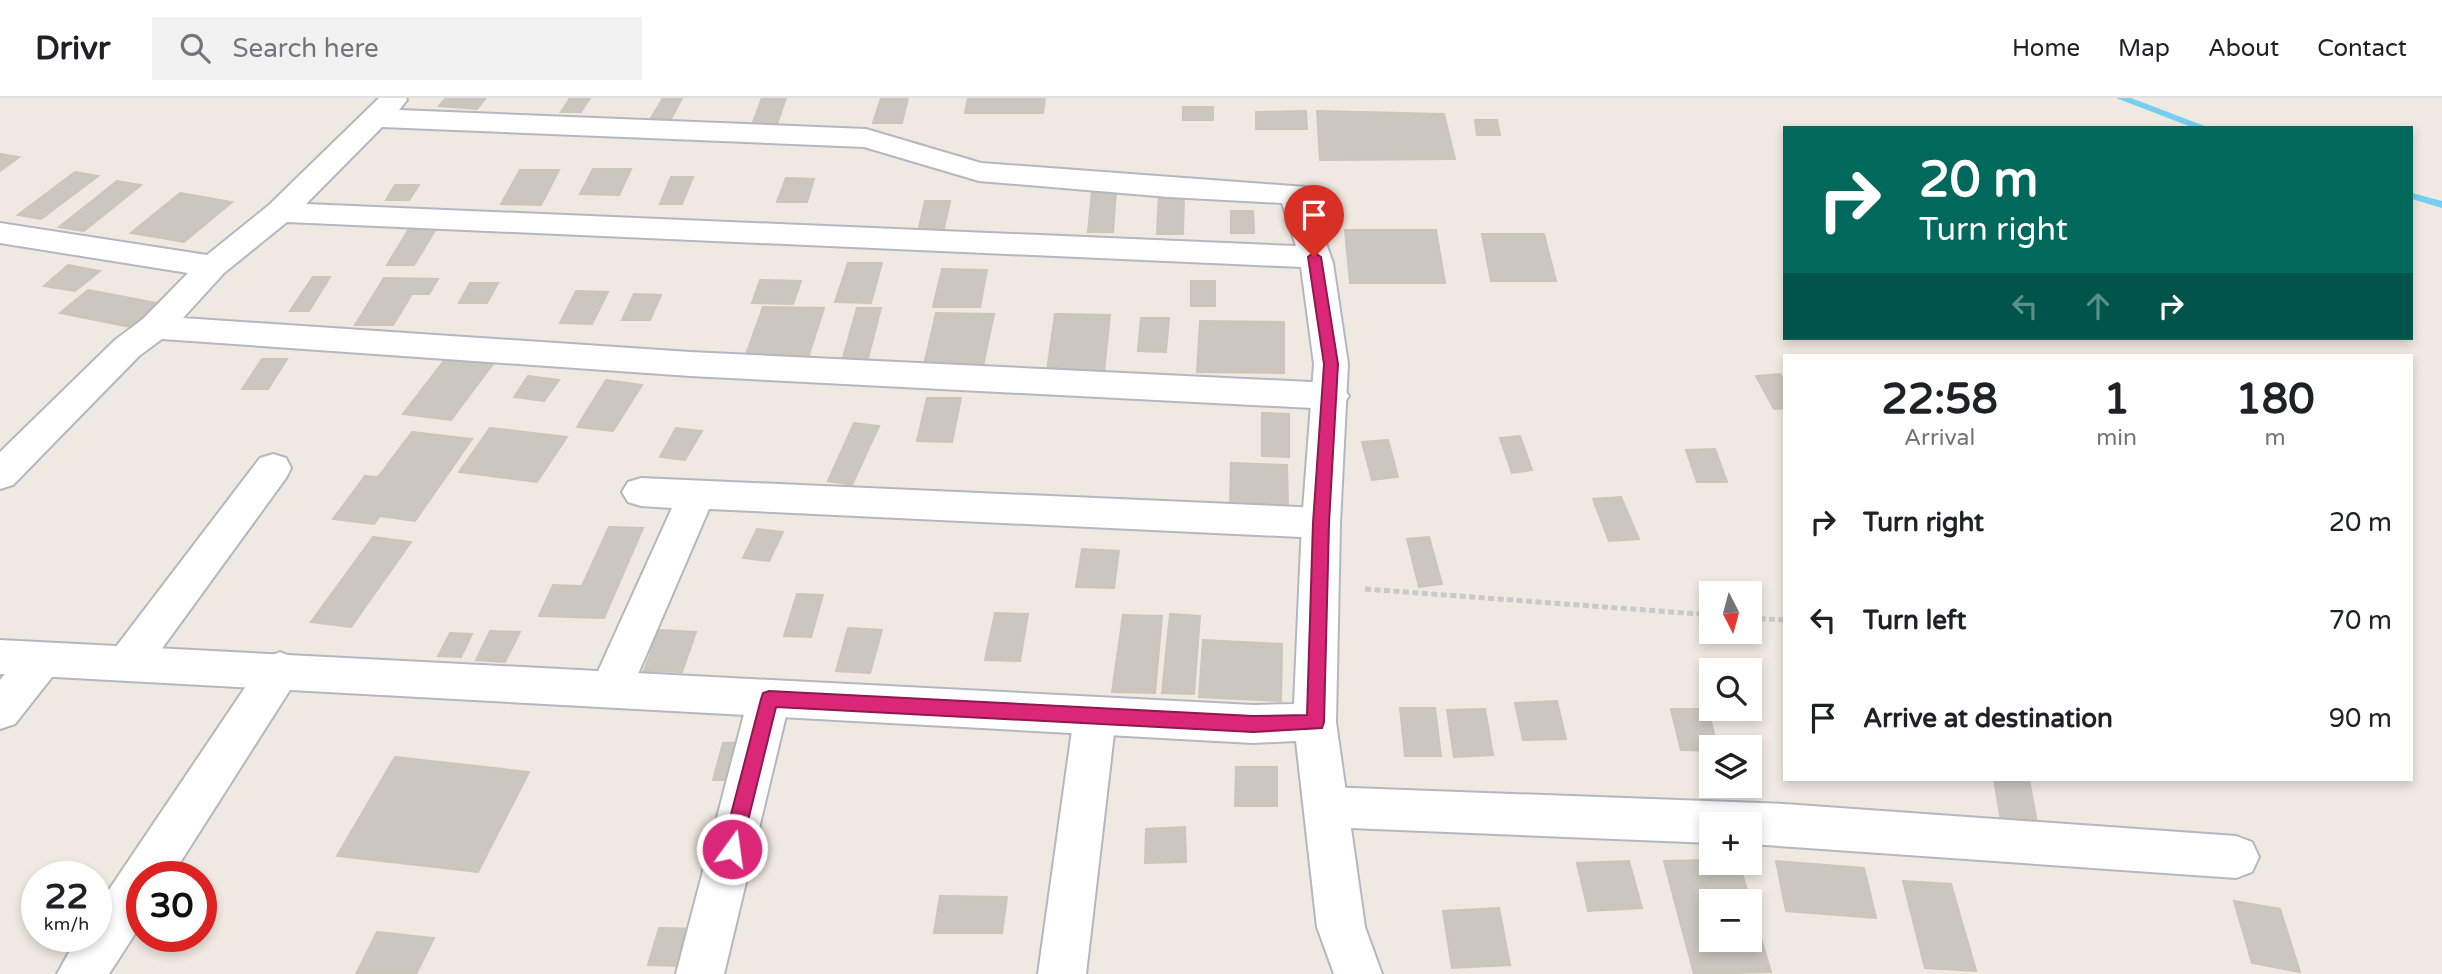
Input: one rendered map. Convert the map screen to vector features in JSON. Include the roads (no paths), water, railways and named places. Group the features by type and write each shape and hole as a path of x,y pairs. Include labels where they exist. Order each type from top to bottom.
{"street":[{"path":"0,475 127,348 155,327 213,267 280,212 385,108 866,138 979,172 1169,188 1295,194 1314,257 1331,380 1321,523 1315,722 1341,927 1358,974"},
{"path":"280,212 1314,257"},
{"path":"0,233 213,267"},
{"path":"155,327 690,364 1331,380"},
{"path":"127,664 273,468"},
{"path":"641,492 1321,523"},
{"path":"611,690 696,495"},
{"path":"0,657 1253,724 1315,722"},
{"path":"0,711 41,660"},
{"path":"155,861 280,670"},
{"path":"700,974 769,699"},
{"path":"1062,974 1095,716"},
{"path":"1326,807 1784,825 2236,857"},
{"path":"81,974 126,905"}],"waterway":[{"path":"2121,98 2199,126"},
{"path":"2413,196 2442,205"}]}
